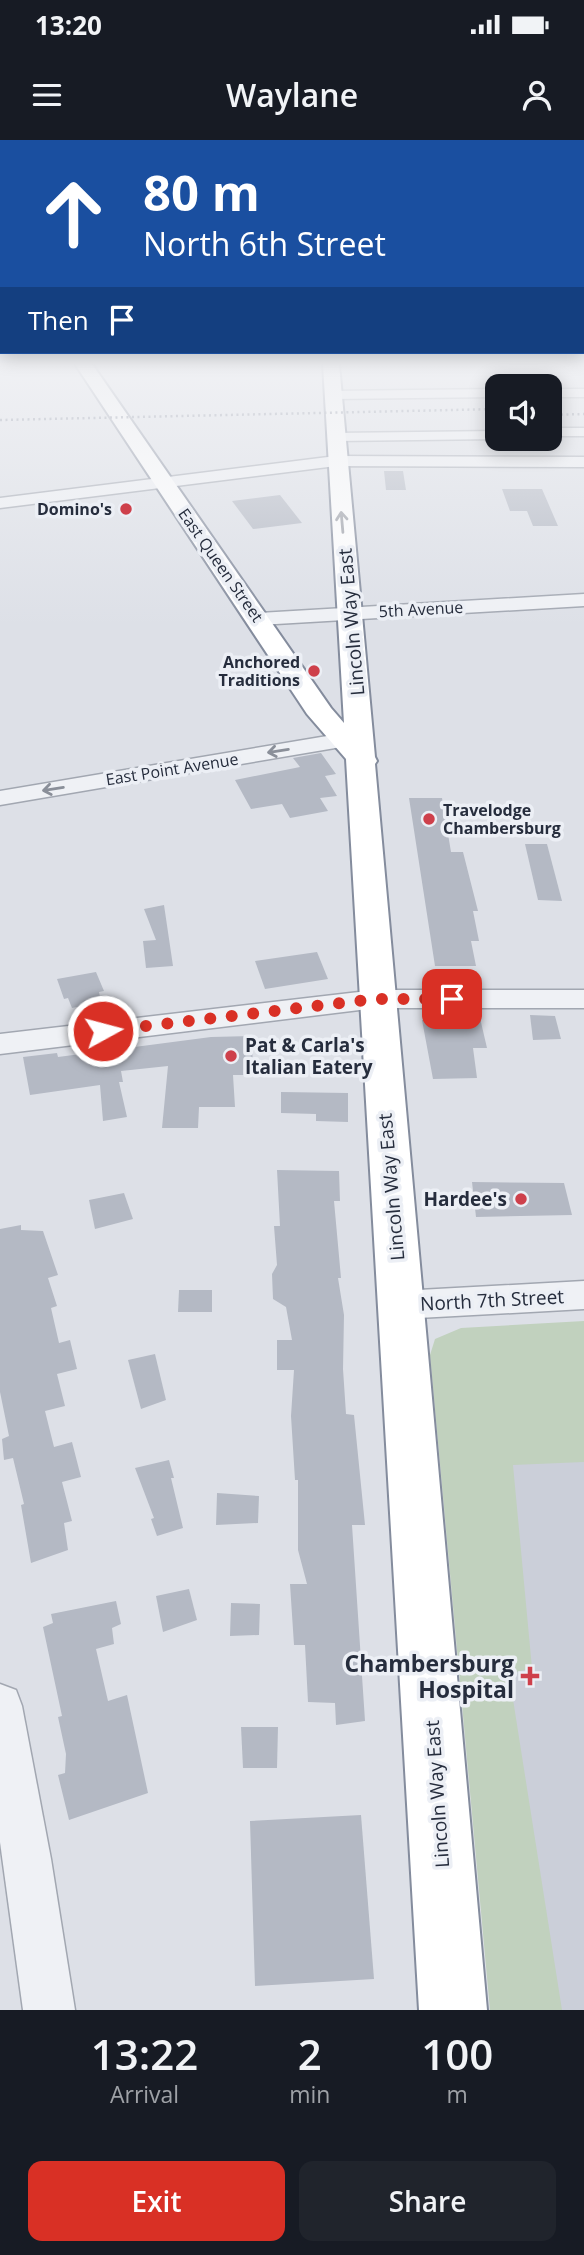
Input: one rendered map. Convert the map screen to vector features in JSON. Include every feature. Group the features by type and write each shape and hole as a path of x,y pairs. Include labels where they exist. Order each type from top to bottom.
{"highway":[{"name":"East Queen Street","path":"143,451 307,693 354,751"},
{"name":"Lincoln Way East","path":"336,451 356,685 354,751 376,999 453,2010"},
{"path":"307,693 356,685"}],"street":[{"path":"0,503 336,461 584,462"},
{"name":"5th Avenue","path":"259,620 584,600"},
{"name":"East Point Avenue","path":"0,798 354,751"},
{"path":"0,1044 376,999 584,999"},
{"name":"North 7th Street","path":"400,1305 584,1294"},
{"path":"0,1706 27,1859 49,2010"}],"shaded area":[{"name":"Chambersburg Hospital","path":"584,1333 584,2010 509,2010 441,1343"}],"green space":[{"name":"Chambersburg Hospital","path":"584,1321 584,1462 513,1465 532,1668 509,1674 562,2010 490,2010 430,1355 435,1339 461,1328"}],"building":[{"path":"384,471 403,471 406,490 386,490"},
{"path":"502,489 542,489 558,526 533,526 527,511 510,511"},
{"path":"280,495 302,523 253,529 232,501"},
{"path":"321,753 336,774 325,776 337,796 320,798 328,811 290,818 282,804 251,809 235,780 300,767 293,758"},
{"path":"409,798 442,798 451,852 463,852 478,911 473,911 479,941 471,941 476,966 435,966"},
{"path":"525,844 547,844 562,901 538,900"},
{"path":"164,905 173,966 146,968 143,941 156,940 144,909"},
{"path":"317,952 328,979 265,989 255,961"},
{"path":"96,972 104,991 99,992 101,1002 72,1008 68,998 64,999 57,979"},
{"path":"530,1015 555,1016 561,1039 533,1040"},
{"path":"480,1018 487,1048 473,1048 477,1078 433,1079 422,1020"},
{"path":"252,1036 253,1075 233,1075 235,1107 199,1107 198,1128 162,1128 168,1066 121,1071 123,1082 119,1082 127,1117 103,1121 100,1085 30,1095 23,1057 57,1053 58,1057 211,1037"},
{"path":"281,1092 348,1093 348,1122 316,1121 316,1114 281,1113"},
{"path":"277,1170 339,1171 340,1201 334,1201 341,1278 338,1278 344,1315 346,1414 354,1415 365,1525 352,1525 365,1721 336,1725 335,1703 308,1702 305,1645 294,1645 290,1584 307,1584 298,1550 298,1480 295,1480 291,1416 294,1370 277,1370 277,1340 292,1340 286,1307 273,1299 272,1274 277,1265 274,1226 280,1226"},
{"name":"Hardee's","path":"472,1182 564,1183 572,1215 476,1217"},
{"path":"124,1193 133,1219 95,1229 89,1200"},
{"path":"21,1225 21,1230 43,1231 58,1275 48,1278 57,1306 51,1308 59,1343 70,1340 77,1369 57,1374 65,1406 45,1411 54,1447 72,1442 81,1477 62,1482 72,1521 64,1523 68,1550 31,1563 21,1505 24,1504 13,1458 4,1460 2,1439 9,1436 0,1392 0,1229"},
{"path":"179,1290 212,1290 212,1312 178,1312"},
{"path":"155,1354 166,1400 141,1409 128,1360"},
{"path":"169,1460 183,1528 157,1536 151,1519 154,1518 135,1468"},
{"path":"217,1493 259,1496 258,1523 216,1525"},
{"path":"189,1589 197,1620 163,1632 156,1596"},
{"path":"116,1601 121,1624 112,1628 114,1644 96,1649 108,1701 127,1695 148,1793 69,1820 58,1775 65,1773 66,1754 58,1717 62,1716 43,1627 53,1623 51,1614"},
{"path":"231,1603 260,1604 259,1635 230,1636"},
{"path":"241,1727 278,1727 277,1768 243,1768"},
{"path":"361,1815 374,1979 255,1986 250,1821"}],"place":[{"name":"Domino's","path":"126,509"},
{"name":"Anchored Traditions","path":"314,671"},
{"name":"Travelodge Chambersburg","path":"429,819"},
{"name":"Pat & Carla's Italian Eatery","path":"231,1056"},
{"name":"Hardee's","path":"521,1199"},
{"name":"Chambersburg Hospital","path":"530,1676"}],"route":[{"path":"103,1031 376,999 452,999"}]}
